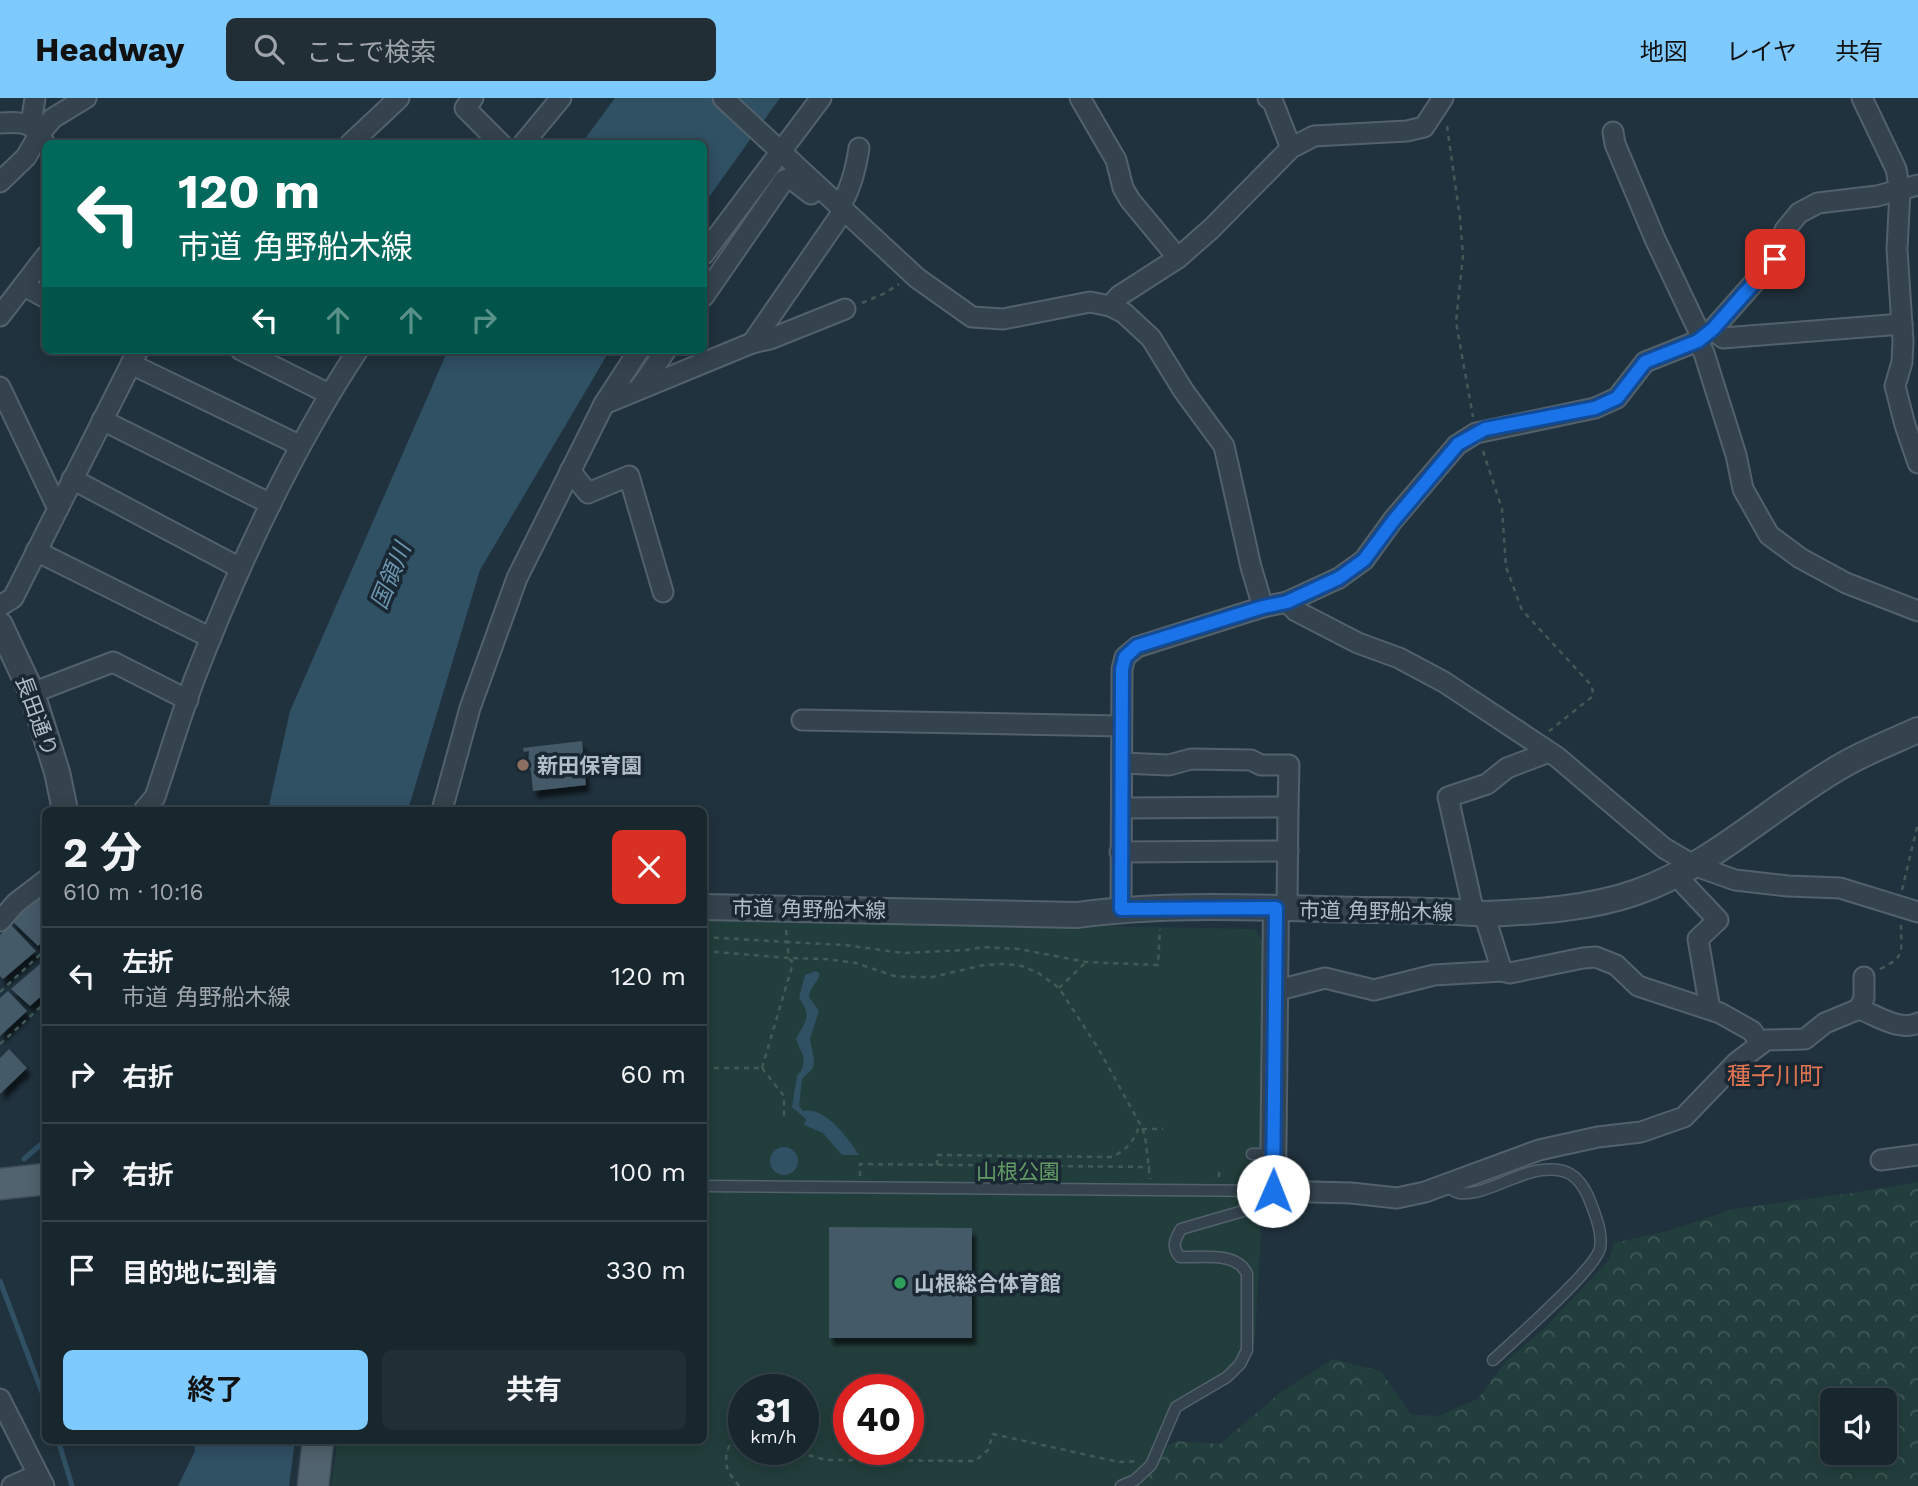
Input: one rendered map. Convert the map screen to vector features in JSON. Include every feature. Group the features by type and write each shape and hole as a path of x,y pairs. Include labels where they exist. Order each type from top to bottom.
{"main road":[{"path":"0,1184 42,1179"},
{"path":"313,1486 318,1444"}],"street":[{"path":"35,98 39,134"},
{"path":"0,182 26,157 39,134 53,118 86,98"},
{"path":"354,140 399,98"},
{"path":"473,98 465,108 497,140"},
{"path":"526,140 561,98"},
{"path":"723,98 777,146 841,211 914,275 972,317 1003,319 1090,302 1110,306 1124,313 1151,338 1183,390 1224,446 1251,567 1263,607"},
{"path":"707,250 777,146 821,98"},
{"path":"1080,98 1116,160 1123,188 1130,200 1178,258"},
{"path":"1268,98 1273,102 1291,148"},
{"path":"1110,306 1119,296 1178,258 1211,229 1291,148 1314,136 1407,131 1424,127 1443,98"},
{"path":"1862,98 1896,169 1909,188 1897,249 1902,362 1895,386 1918,463"},
{"path":"0,123 13,122 39,134"},
{"path":"1613,132 1615,144 1654,239 1704,336 1704,353 1736,455 1743,489 1769,535 1800,558 1846,583 1918,611"},
{"path":"752,343 841,211 856,167 859,148"},
{"path":"707,292 783,180 790,178 841,211"},
{"path":"1121,909 1122,669 1125,657 1137,646 1287,602 1339,578 1364,560 1458,444 1476,433 1595,408 1617,398 1645,362 1704,336 1775,259 1785,230 1799,213 1818,204 1877,196 1909,188"},
{"path":"0,316 42,261"},
{"path":"24,286 42,296"},
{"path":"604,404 752,343 770,339 845,309"},
{"path":"1704,336 1723,338 1902,324"},
{"path":"0,606 13,598 136,354 299,445"},
{"path":"249,354 329,394"},
{"path":"147,807 155,797 211,638 240,568 299,445 355,354"},
{"path":"443,807 470,708 517,578 604,404 636,354"},
{"path":"638,390 663,354"},
{"path":"0,387 58,509"},
{"path":"102,420 271,504"},
{"path":"570,471 588,493 629,476 663,592"},
{"path":"72,479 240,568"},
{"path":"36,551 211,638"},
{"path":"1287,602 1296,611 1358,643 1399,658 1444,682 1549,752 1664,848 1685,869 1735,880 1840,888 1918,912"},
{"name":"長田通り","path":"0,625 32,693 57,772 64,807"},
{"path":"32,693 113,662 188,700"},
{"path":"802,720 1122,726"},
{"name":"市道 角野船木線","path":"707,907 1077,915 1121,909 1161,908 1479,913 1575,906 1637,892 1685,869 1845,764 1918,730"},
{"path":"1502,971 1479,913 1448,797 1487,784 1507,768 1549,752"},
{"path":"1122,764 1168,765 1191,759 1251,760 1261,765 1289,765 1288,851 1275,991 1262,1190 1351,1193 1397,1198 1425,1192 1539,1150 1598,1137 1641,1132 1684,1117 1736,1063 1761,1044 1766,1041 1805,1039 1825,1023 1859,1009 1864,998 1864,977"},
{"path":"1122,808 1288,807"},
{"path":"1120,852 1288,851"},
{"path":"1685,869 1685,885 1717,920 1698,939 1710,1009"},
{"path":"0,921 16,903 42,883"},
{"path":"1275,991 1325,978 1374,990 1434,975 1502,971 1510,973 1597,957 1616,965 1638,986 1710,1009 1752,1031 1761,1044"},
{"path":"1859,1009 1899,1026 1918,1023"},
{"path":"1881,1160 1918,1155"},
{"path":"0,1399 41,1481 12,1486"}],"lane":[{"path":"1444,1185 1459,1193 1488,1188 1540,1170 1560,1170 1580,1180 1601,1235 1600,1250 1588,1269 1493,1360"},
{"path":"707,1186 1262,1190"},
{"path":"1121,1486 1135,1479 1153,1461 1176,1406 1227,1377 1240,1364 1247,1350 1247,1274 1243,1266 1232,1259 1180,1257 1175,1251 1174,1241 1181,1229 1243,1211 1262,1190"}],"path":[{"path":"845,309 885,293 914,275"},
{"path":"707,937 845,945 903,953 982,947 1019,949 1086,962 1158,965 1161,908"},
{"path":"762,1068 793,963 789,958 787,942"},
{"path":"707,951 826,959 856,963 894,976 932,976 984,965 1023,966 1040,974 1059,988 1098,1048 1140,1124 1150,1167 1150,1189"},
{"path":"0,992 42,953"},
{"path":"1059,988 1086,962"},
{"path":"0,1044 42,1006"},
{"path":"707,1068 762,1068"},
{"path":"762,1068 784,1096 784,1115"},
{"path":"937,1165 937,1155 1112,1157 1125,1151 1132,1143 1140,1124"},
{"path":"1142,1129 1163,1129"},
{"path":"860,1186 860,1164 1150,1167"},
{"path":"819,1458 975,1461 988,1450 993,1434 1119,1462 1153,1461"},
{"path":"728,1448 727,1468 739,1486"}],"green space":[{"name":"山根公園","path":"707,919 1254,929 1267,946 1263,1197 1255,1339 1246,1366 1237,1377 1178,1410 1159,1462 1136,1486 331,1486 337,1444 707,1444"},
{"path":"1918,1182 1918,1486 1012,1486 1192,1389 1151,1456 1176,1441 1220,1444 1280,1393 1333,1359 1381,1371 1411,1415 1438,1416 1478,1399 1507,1360 1545,1328 1609,1260 1614,1243 1668,1231 1734,1209"}],"water":[{"path":"615,98 780,98 707,200 707,140 584,140"},
{"name":"国領川","path":"446,354 608,354 480,570 409,807 269,807 290,711"},
{"path":"816,971 820,974 809,997 819,1011 810,1039 813,1068 802,1079 799,1106 803,1111 811,1111 828,1119 843,1133 859,1155 842,1155 823,1133 804,1125 806,1119 792,1107 797,1075 802,1070 804,1058 796,1039 807,1015 799,998 805,975"},
{"path":"784,1147 794,1151 798,1161 794,1171 784,1175 774,1171 770,1161 774,1151"},
{"path":"194,1444 294,1444 289,1486 178,1486 195,1451"}],"building":[{"path":"582,741 586,785 533,791 531,771 528,768 529,751 524,752 523,748"},
{"path":"42,889 42,942 38,946 11,920"},
{"path":"10,924 36,951 3,979 0,976 0,935"},
{"path":"42,962 42,996 30,1006 11,989"},
{"path":"8,991 27,1011 0,1036 0,998"},
{"path":"9,1049 27,1068 0,1094 0,1058"},
{"name":"山根総合体育館","path":"829,1227 972,1228 972,1338 829,1338"}],"waterway":[{"path":"24,1159 42,1143"},
{"path":"0,1281 42,1392"},
{"path":"59,1444 72,1486"}],"place":[{"name":"新田保育園","path":"523,765"},
{"name":"山根総合体育館","path":"900,1283"}],"district":[{"name":"種子川町","path":"1775,1076"}],"route":[{"path":"1273,1191 1276,908 1121,909 1122,669 1125,657 1137,646 1287,602 1339,578 1364,560 1458,444 1485,429 1595,408 1617,398 1645,362 1698,341 1713,329 1775,259"}]}
